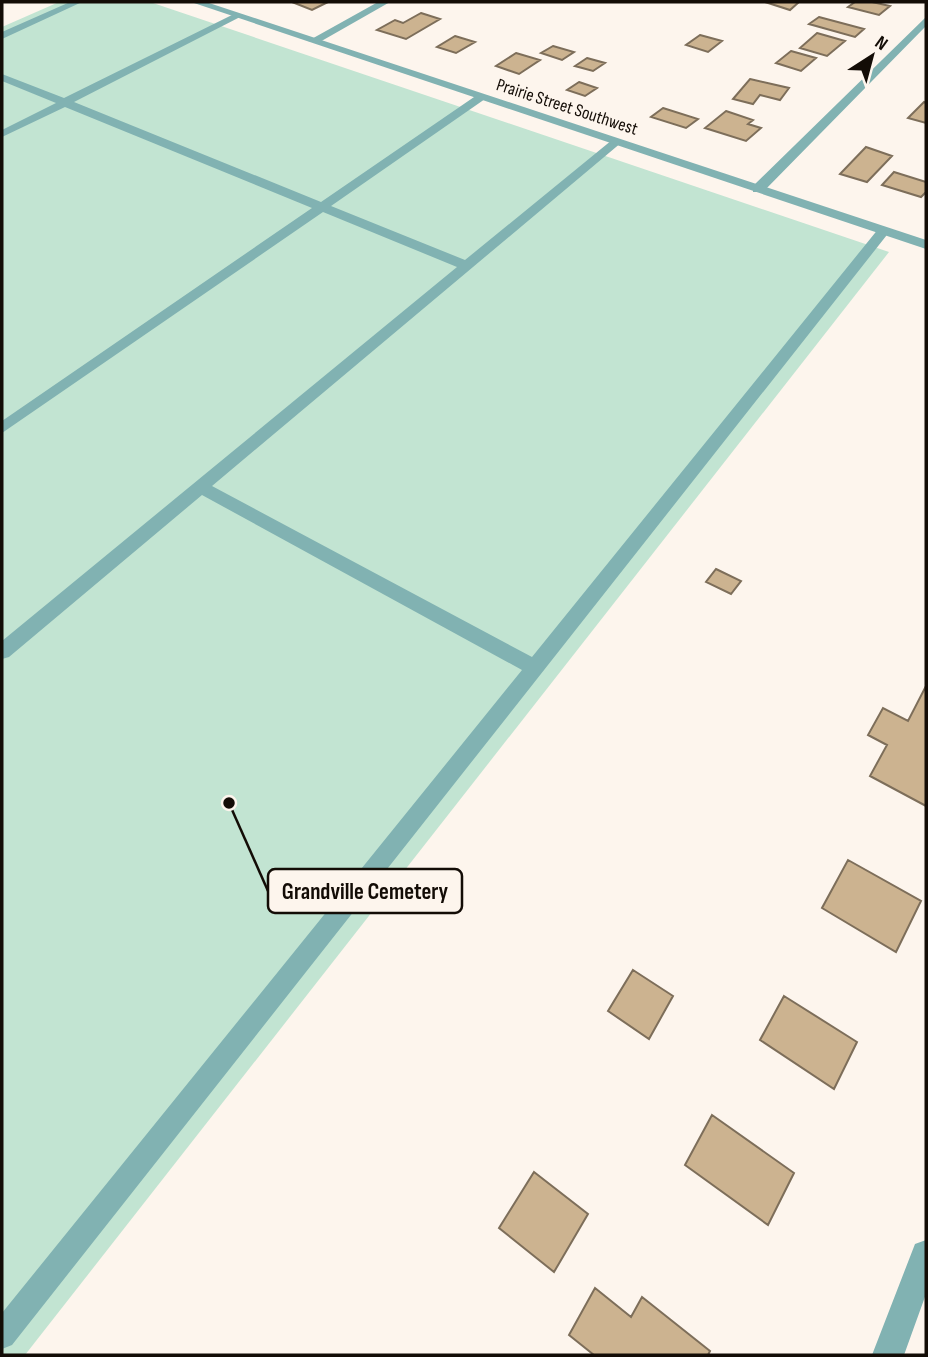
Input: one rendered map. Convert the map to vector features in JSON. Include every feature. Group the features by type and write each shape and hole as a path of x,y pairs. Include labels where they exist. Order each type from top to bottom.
{"street":[{"name":"Prairie Street Southwest","path":"197,2 926,245"},
{"path":"314,41 385,2"},
{"path":"758,189 926,20"},
{"path":"888,1355 926,1255"}],"lane":[{"path":"2,36 77,2"},
{"path":"2,134 237,16"},
{"path":"2,77 467,266"},
{"path":"2,428 481,97"},
{"path":"2,652 616,142"},
{"path":"2,1335 884,231"},
{"path":"200,487 535,668"}],"green space":[{"path":"59,2 150,2 889,252 25,1355 2,1355 2,27"}],"building":[{"path":"292,2 328,2 312,10"},
{"path":"765,2 799,2 790,10"},
{"path":"855,2 890,6 879,15 848,7"},
{"path":"421,13 440,19 406,39 377,30 395,20 403,23"},
{"path":"819,17 864,29 855,37 809,24"},
{"path":"817,33 845,41 827,56 800,48"},
{"path":"700,35 722,41 708,52 686,45"},
{"path":"455,36 475,42 456,53 437,47"},
{"path":"553,46 574,52 562,60 541,53"},
{"path":"791,51 816,58 801,71 776,63"},
{"path":"516,53 540,60 519,74 496,66"},
{"path":"587,58 605,63 593,71 575,66"},
{"path":"750,79 789,88 780,100 760,95 753,104 733,99"},
{"path":"579,82 597,88 585,96 567,90"},
{"path":"924,102 926,123 908,118"},
{"path":"663,108 698,119 686,128 651,117"},
{"path":"726,111 753,120 748,124 761,128 746,141 705,128"},
{"path":"866,147 892,156 867,182 840,174"},
{"path":"894,172 926,182 926,192 921,197 882,185"},
{"path":"716,569 741,581 731,594 706,582"},
{"path":"926,686 926,806 870,776 887,745 868,735 883,708 908,721"},
{"path":"848,860 921,901 896,952 822,908"},
{"path":"633,970 673,996 649,1039 608,1011"},
{"path":"784,996 857,1042 834,1089 760,1040"},
{"path":"712,1115 794,1173 768,1225 685,1165"},
{"path":"534,1172 588,1214 554,1272 499,1228"},
{"path":"595,1288 631,1317 642,1297 710,1351 708,1355 594,1355 569,1335"}],"place":[{"name":"Grandville Cemetery","path":"229,803"}]}
